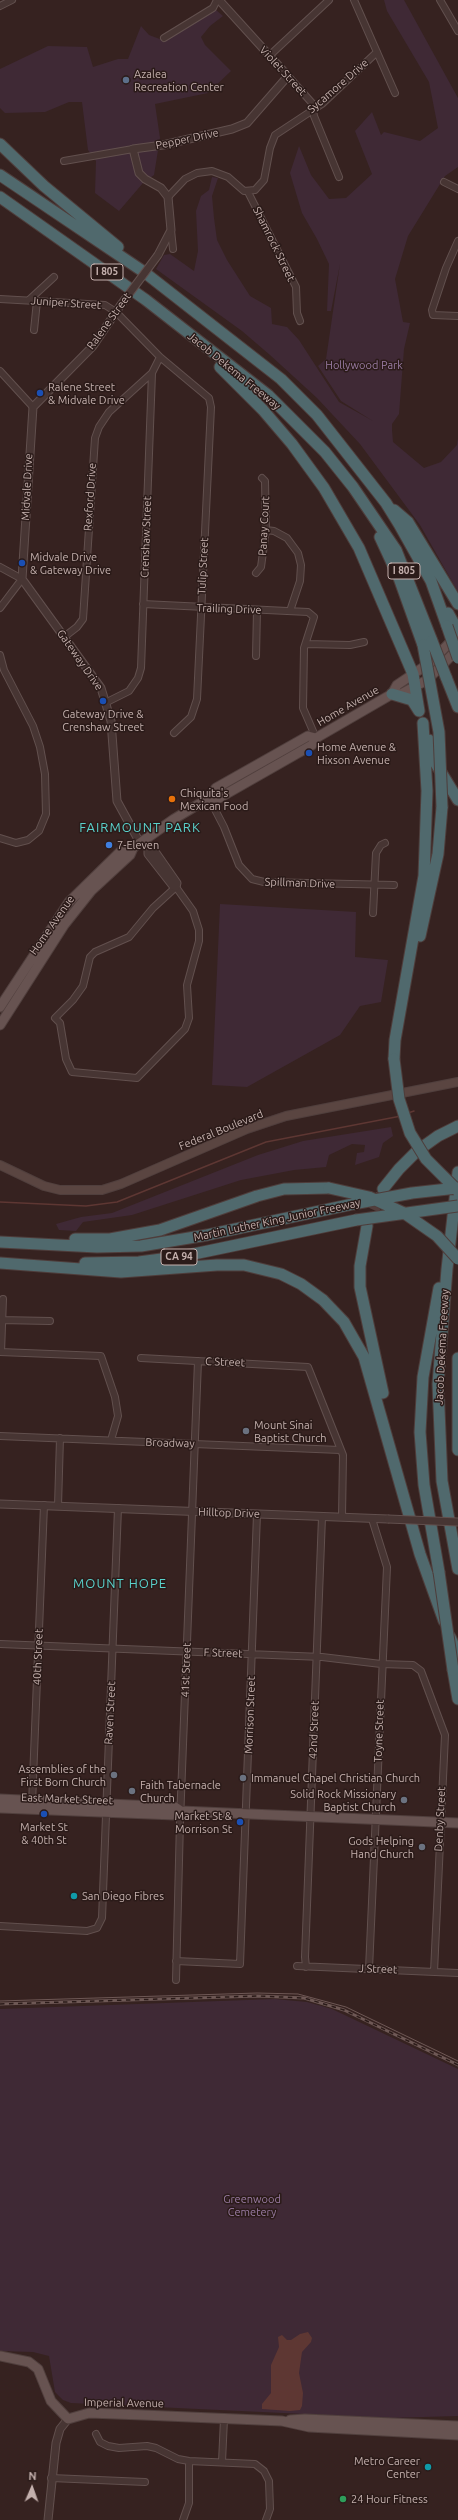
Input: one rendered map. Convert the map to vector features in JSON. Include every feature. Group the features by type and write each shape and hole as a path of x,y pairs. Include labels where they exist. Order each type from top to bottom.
{"highway":[{"path":"0,144 44,186 138,263 144,272"},
{"name":"Jacob Dekema Freeway","path":"0,174 144,272 280,379 317,415 386,503 432,581 449,623 458,658"},
{"name":"Jacob Dekema Freeway","path":"0,197 146,300 268,395 325,452 366,506 428,643"},
{"path":"210,351 216,363 263,410 287,438 324,488 359,548 413,674 419,711 436,764 458,800"},
{"path":"386,503 408,522 458,604"},
{"path":"449,623 458,633"},
{"path":"428,643 446,677 458,707"},
{"path":"398,1024 431,890 438,854 442,807 439,732 428,643"},
{"path":"392,694 412,700 419,711"},
{"path":"423,723 427,790 424,876 398,1024 394,1059 399,1099 410,1133 426,1159 458,1189"},
{"path":"383,1190 408,1159 438,1136 458,1126"},
{"name":"Jacob Dekema Freeway","path":"458,1172 447,1269 438,1403 442,1481 458,1569"},
{"path":"24,1243 56,1238 126,1236 186,1222 257,1196 284,1189 329,1188 369,1197 404,1213 437,1236 458,1259"},
{"name":"Martin Luther King Junior Freeway","path":"0,1242 97,1247 155,1244 418,1192 458,1189"},
{"name":"Martin Luther King Junior Freeway","path":"0,1259 95,1263 160,1260 356,1220 458,1206"},
{"path":"367,1226 360,1266 361,1295 405,1500"},
{"path":"0,1263 121,1272 231,1264 268,1270 301,1284 335,1311 360,1348 371,1378 425,1572 458,1655"},
{"path":"447,1269 439,1288 423,1377 420,1418 424,1485 458,1699"},
{"name":"Jacob Dekema Freeway","path":"458,1358 458,1450"}],"main road":[{"name":"Home Avenue","path":"392,694 397,685 431,662 458,633"},
{"name":"Home Avenue","path":"0,1007 69,902 120,852 136,845 174,819 209,798 219,798 312,745 316,738 392,694 401,694 426,680 458,649"},
{"name":"Home Avenue","path":"0,1025 64,924 91,891 130,855 136,845"},
{"name":"Federal Boulevard","path":"0,1165 44,1186 60,1190 102,1190 121,1184 247,1129 286,1116 458,1082"},
{"name":"East Market Street","path":"0,1799 32,1805"},
{"name":"East Market Street","path":"0,1808 32,1805 106,1808 175,1815 180,1811 458,1823"},
{"path":"0,2356 29,2362 38,2369 51,2401 68,2419"},
{"name":"Imperial Avenue","path":"68,2419 89,2413 282,2421 305,2419 458,2426"},
{"name":"Imperial Avenue","path":"282,2421 309,2427 458,2435"},
{"path":"309,2427 312,2423 339,2424 346,2421"}],"street":[{"path":"0,6 12,0"},
{"path":"164,38 196,20 212,8 218,0"},
{"name":"Violet Street","path":"218,0 312,103 339,177"},
{"path":"269,56 330,0"},
{"path":"354,0 395,93"},
{"path":"440,0 458,31"},
{"name":"Sycamore Drive","path":"248,192 262,185 270,148 275,135 314,109 377,52"},
{"name":"Pepper Drive","path":"64,161 163,145 232,130 246,123 288,76"},
{"path":"133,149 139,173 145,179 161,188 168,197 173,249"},
{"path":"168,197 185,179 197,173 212,171 228,177 237,187 248,192"},
{"path":"444,182 458,189"},
{"name":"Shamrock Street","path":"248,192 296,287 297,313 300,321"},
{"name":"Ralene Street","path":"33,406 93,346 163,248 171,230"},
{"path":"458,241 446,268 432,310 433,315 458,316"},
{"path":"29,300 54,277"},
{"name":"Juniper Street","path":"0,300 100,303 118,309 160,357 205,392"},
{"path":"34,330 37,301"},
{"name":"Crenshaw Street","path":"107,702 129,691 138,678 143,604 152,373 160,357"},
{"path":"0,371 33,406"},
{"name":"Rexford Drive","path":"64,637 77,627 83,619 95,438 99,427 109,412 152,373"},
{"name":"Tulip Street","path":"174,733 191,717 197,699 211,406 209,398 205,392"},
{"name":"Midvale Drive","path":"22,579 33,406"},
{"name":"Panay Court","path":"256,573 261,567 266,530 265,481 262,478"},
{"path":"266,530 274,531 287,538 298,553 301,565 300,580 290,611"},
{"name":"Gateway Drive","path":"0,567 22,579 101,688 107,702 111,721 117,801 136,845"},
{"path":"0,608 22,579"},
{"name":"Trailing Drive","path":"143,604 308,612 314,617 306,644"},
{"path":"256,656 257,610"},
{"path":"316,738 303,708 306,644 350,645 364,642"},
{"path":"0,654 4,670 33,726 45,774 46,814 43,824 34,836 20,842 0,838"},
{"name":"Spillman Drive","path":"209,798 224,827 239,865 252,879 264,882 394,886"},
{"path":"373,913 376,854 381,845 385,843"},
{"path":"136,845 154,850 177,882 176,887 193,911 199,930 199,942 187,985 189,1018 185,1029 138,1078 72,1072 66,1059 60,1023 55,1018 73,1000 82,986 90,957 96,952 129,937 153,908 176,887"},
{"path":"3,1299 0,1352 101,1356 115,1397 118,1416 111,1440"},
{"path":"1,1320 50,1321"},
{"name":"C Street","path":"141,1358 308,1367 340,1450"},
{"name":"41st Street","path":"176,1980 180,1811 198,1361"},
{"name":"Broadway","path":"0,1436 340,1450"},
{"path":"58,1506 60,1438"},
{"path":"340,1450 344,1466 342,1518"},
{"name":"Hilltop Drive","path":"0,1504 458,1522"},
{"name":"40th Street","path":"32,1805 44,1505"},
{"name":"Raven Street","path":"0,1926 87,1931 96,1928 102,1918 118,1508"},
{"name":"Morrison Street","path":"176,1961 240,1964 257,1514"},
{"name":"42nd Street","path":"306,1966 304,1958 322,1517"},
{"name":"Toyne Street","path":"369,1969 381,1664 387,1567 372,1519"},
{"name":"F Street","path":"0,1644 316,1656 381,1664 413,1665 421,1671"},
{"name":"Denby Street","path":"421,1671 444,1735 434,1972"},
{"name":"J Street","path":"297,1966 458,1972"},
{"path":"48,2520 51,2478 56,2443 60,2429 68,2419"},
{"path":"222,2462 224,2419"},
{"path":"96,2434 100,2442 108,2446 119,2448 147,2446 178,2459 189,2461 255,2464 264,2470 269,2481 270,2510 266,2520"},
{"path":"183,2520 189,2502 189,2461"},
{"path":"51,2478 145,2482"}],"green space":[{"name":"Hollywood Park","path":"384,0 404,0 458,98 458,167 445,176 408,236 395,279 403,322 410,323 404,349 399,414 392,424 392,430 393,442 424,468 441,462 457,445 458,438 458,592 420,525 360,444 317,398 242,331 156,269 164,255 170,254 194,271 198,251 196,211 201,196 209,190 212,177 218,178 212,196 214,218 217,240 227,260 250,296 271,308 272,324 287,327 299,340 339,402 373,421 341,401 318,366 326,359 340,264 331,311 327,311 329,264 302,213 290,173 299,146 311,175 329,199 346,198 372,174 355,131 372,112 381,135 384,132 420,141 438,128 429,82 387,11"},
{"path":"216,10 223,16 210,26 201,37 205,45 231,71 208,93 155,104 160,138 154,175 143,183 119,211 95,193 96,161 88,150 82,102 69,102 45,112 5,113 0,108 0,69 48,46 87,47 93,67 118,59 128,59 141,26 149,35 165,41"},
{"path":"220,904 356,912 355,957 388,960 381,1002 360,1006 340,1035 247,1087 212,1085"},
{"path":"391,1127 393,1136 383,1143 379,1157 355,1165 357,1153 364,1152 365,1145 352,1144 329,1155 326,1167 294,1170 241,1180 132,1215 83,1222 76,1231 59,1230 56,1224 81,1217 112,1213 258,1155 303,1141"},
{"name":"Greenwood Cemetery","path":"275,1999 307,2002 332,2009 458,2069 458,2416 389,2418 71,2403 63,2400 55,2392 49,2356 33,2352 0,2351 0,2009"}],"shaded area":[{"path":"308,2332 312,2338 311,2342 302,2352 299,2373 303,2393 302,2406 300,2410 290,2411 262,2409 262,2404 271,2393 271,2365 279,2347 278,2337 282,2335 287,2340 291,2340 300,2334"}],"waterway":[{"path":"408,1113 414,1111"},
{"path":"0,1202 86,1206 117,1202 266,1142 401,1116"}],"tunnel":[{"path":"367,1225 381,1194"}],"tram line":[{"path":"0,2001 257,1993 298,1994 346,2007 458,2061"}],"railway":[{"path":"0,2004 258,1996 304,1998 344,2010 458,2065"}],"place":[{"name":"Azalea Recreation Center","path":"126,80"},
{"name":"Ralene Street & Midvale Drive","path":"40,393"},
{"name":"Midvale Drive & Gateway Drive","path":"22,563"},
{"name":"Gateway Drive & Crenshaw Street","path":"103,701"},
{"name":"Home Avenue & Hixson Avenue","path":"309,753"},
{"name":"Chiquita's Mexican Food","path":"172,799"},
{"name":"7-Eleven","path":"109,845"},
{"name":"Mount Sinai Baptist Church","path":"246,1431"},
{"name":"Assemblies of the First Born Church","path":"114,1775"},
{"name":"Immanuel Chapel Christian Church","path":"243,1778"},
{"name":"Faith Tabernacle Church","path":"132,1791"},
{"name":"Solid Rock Missionary Baptist Church","path":"404,1800"},
{"name":"Market St & 40th St","path":"44,1814"},
{"name":"Market St & Morrison St","path":"240,1822"},
{"name":"Gods Helping Hand Church","path":"422,1847"},
{"name":"San Diego Fibres","path":"74,1896"},
{"name":"Metro Career Center","path":"428,2467"},
{"name":"24 Hour Fitness","path":"343,2499"}],"district":[{"name":"FAIRMOUNT PARK","path":"140,828"},
{"name":"MOUNT HOPE","path":"120,1584"}]}
